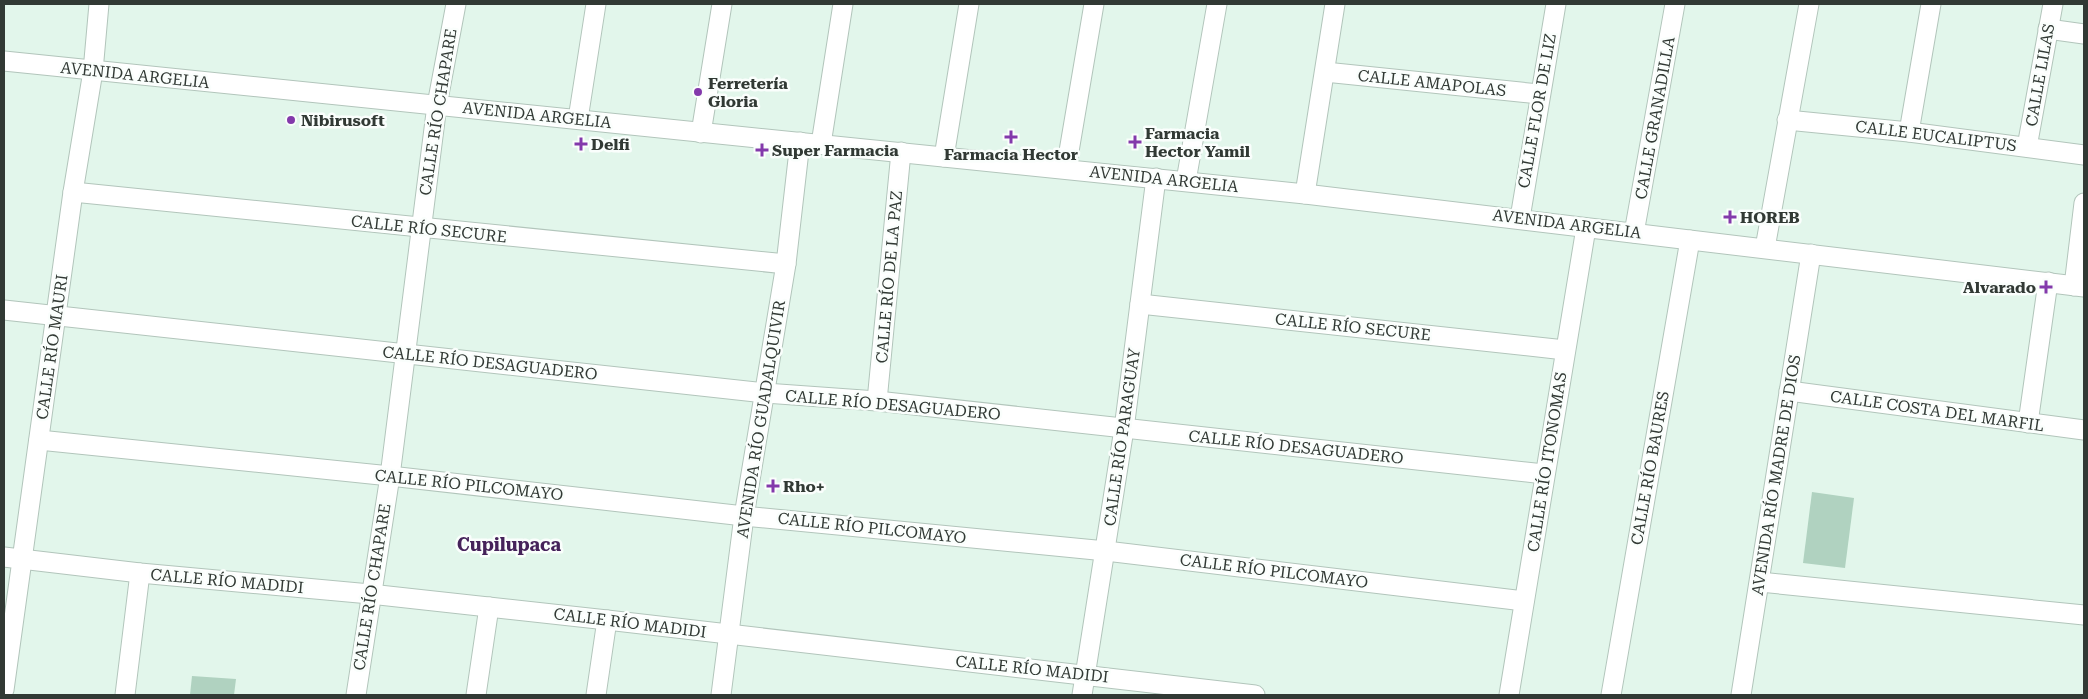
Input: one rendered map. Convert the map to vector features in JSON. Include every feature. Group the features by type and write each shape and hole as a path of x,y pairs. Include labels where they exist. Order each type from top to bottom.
{"street":[{"name":"CALLE RÍO MAURI","path":"4,690 73,192 93,70 99,4"},
{"name":"CALLE RÍO CHAPARE","path":"356,695 370,594 390,476 437,105 456,4"},
{"path":"578,119 596,4"},
{"path":"701,133 722,4"},
{"path":"821,144 844,4"},
{"path":"944,157 969,4"},
{"path":"1066,169 1094,4"},
{"path":"1186,181 1217,4"},
{"path":"1305,194 1335,4"},
{"name":"CALLE FLOR DE LIZ","path":"1520,218 1539,94 1556,4"},
{"name":"CALLE GRANADILLA","path":"1634,233 1675,4"},
{"path":"1765,248 1809,4"},
{"path":"1909,132 1931,4"},
{"name":"CALLE LILAS","path":"2027,147 2052,4"},
{"path":"2048,30 2084,34"},
{"name":"AVENIDA ARGELIA","path":"4,62 1186,181 1520,218 1586,228 2079,286"},
{"name":"CALLE AMAPOLAS","path":"1325,72 1539,94"},
{"name":"CALLE EUCALIPTUS","path":"1787,120 1909,132 2084,155"},
{"name":"AVENIDA RÍO GUADALQUIVIR","path":"721,695 744,516 786,264 800,142"},
{"name":"CALLE RÍO DE LA PAZ","path":"877,401 901,152"},
{"name":"CALLE RÍO PARAGUAY","path":"1082,695 1124,429 1156,178"},
{"name":"CALLE RÍO SECURE","path":"73,192 786,264"},
{"path":"2079,286 2084,203"},
{"name":"CALLE RÍO ITONOMAS","path":"1509,695 1586,228"},
{"name":"CALLE RÍO BAURES","path":"1610,695 1690,240"},
{"name":"AVENIDA RÍO MADRE DE DIOS","path":"1741,695 1811,254"},
{"path":"2028,423 2048,282"},
{"name":"CALLE RÍO SECURE","path":"1140,304 1566,350"},
{"name":"CALLE RÍO DESAGUADERO","path":"4,310 57,314 765,393 877,401 1544,474"},
{"name":"CALLE COSTA DEL MARFIL","path":"1789,391 2084,430"},
{"name":"CALLE RÍO PILCOMAYO","path":"40,440 390,476 744,516 1106,551 1524,601"},
{"name":"CALLE RÍO MADIDI","path":"4,557 140,573 370,594 607,620 1255,695"},
{"path":"124,695 140,573"},
{"path":"1760,582 2084,615"},
{"path":"476,695 489,607"},
{"path":"596,695 607,620"}],"green space":[{"path":"1812,492 1854,498 1845,568 1803,563"},
{"path":"192,676 236,679 234,695 190,695"}],"place":[{"name":"Ferretería Gloria","path":"698,92"},
{"name":"Nibirusoft","path":"291,120"},
{"name":"Farmacia Hector","path":"1011,137"},
{"name":"Farmacia Hector Yamil","path":"1135,142"},
{"name":"Delfi","path":"581,144"},
{"name":"Super Farmacia","path":"762,150"},
{"name":"HOREB","path":"1730,217"},
{"name":"Alvarado","path":"2046,287"},
{"name":"Rho+","path":"773,486"}],"district":[{"name":"Cupilupaca","path":"509,544"}]}
